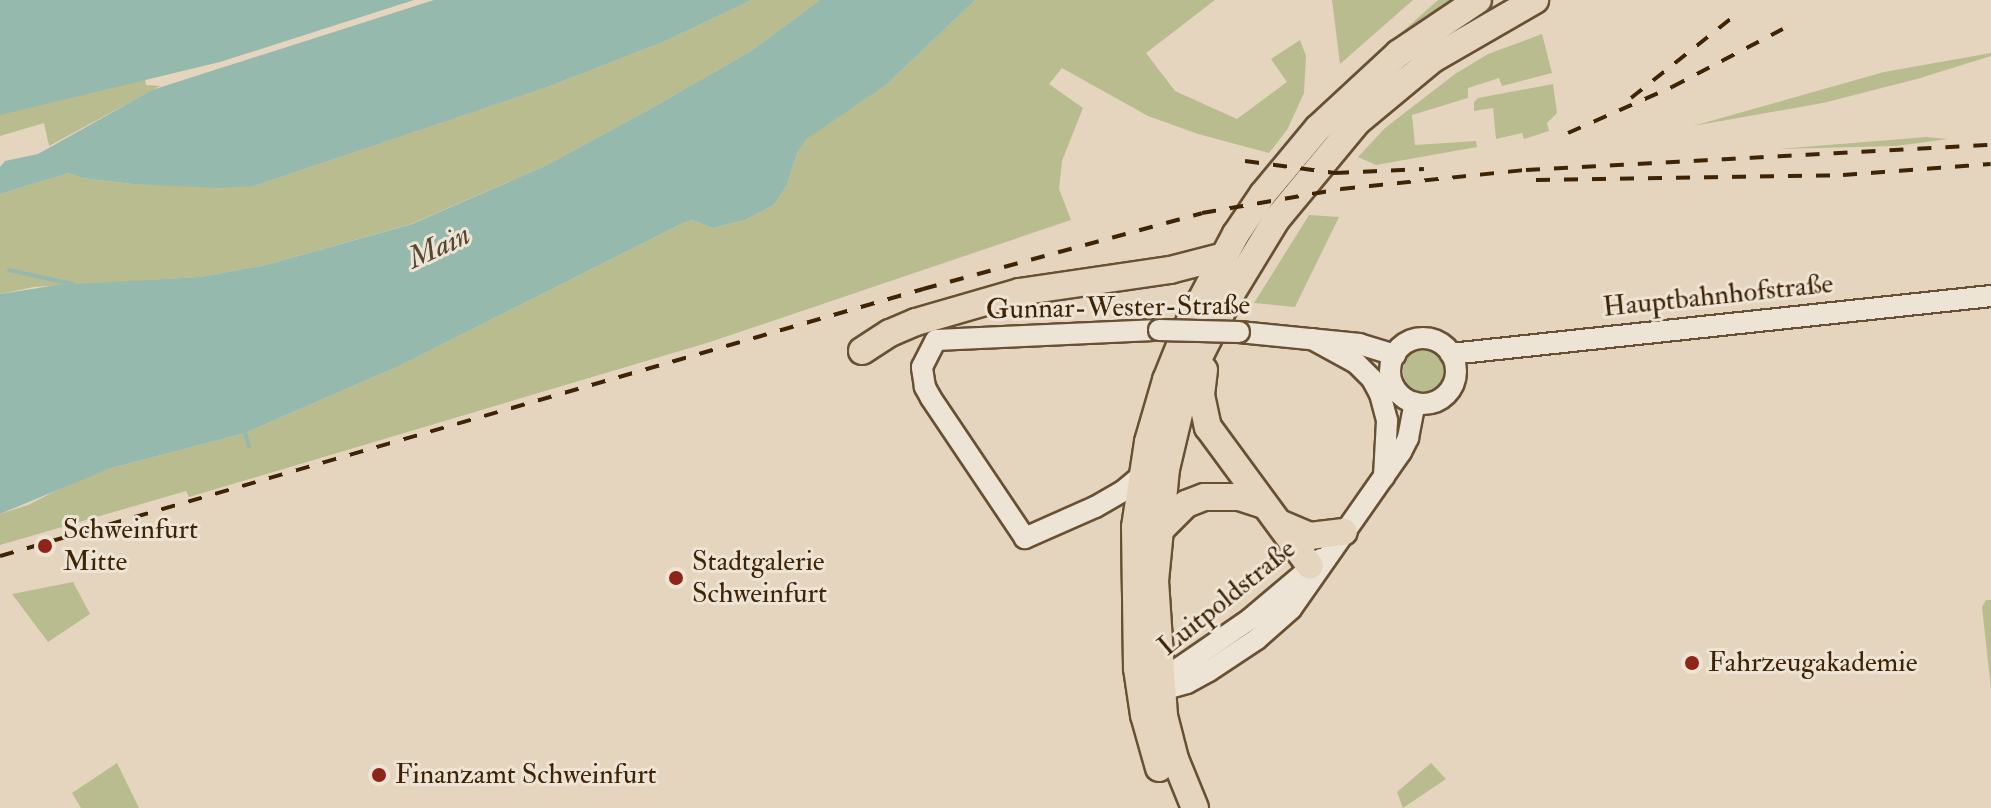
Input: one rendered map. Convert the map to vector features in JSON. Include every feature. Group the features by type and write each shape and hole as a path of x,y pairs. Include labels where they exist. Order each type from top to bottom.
{"main road":[{"path":"1195,808 1151,694 1157,634 1141,476 1166,380 1189,323 1224,256 1263,194 1294,155 1326,119 1390,60 1478,0"},
{"path":"1177,808 1156,758 1151,694 1134,612 1146,530 1161,494 1180,410 1211,335 1269,230 1324,158 1357,122 1412,73 1452,46 1535,0"},
{"path":"862,351 890,333 916,322 1019,292 1170,270 1224,256"},
{"path":"1211,335 1202,378 1202,412 1220,447 1270,514 1328,550"},
{"path":"1146,530 1186,504 1204,497 1223,495 1270,514 1310,536 1328,550"}],"street":[{"name":"Hauptbahnhofstraße","path":"1395,355 1418,339 1437,341 1451,354 1991,296"},
{"name":"Gunnar-Wester-Straße","path":"1095,507 1025,538 925,387 922,367 936,340 1159,330 1239,332 1359,344 1395,355"},
{"path":"1312,339 1356,363 1372,379 1380,394 1387,421 1384,477"},
{"path":"1395,355 1392,379 1400,394 1415,403 1433,403 1448,393 1456,378 1451,354"},
{"name":"Luitpoldstraße","path":"1151,694 1187,683 1257,639 1291,609 1328,550 1384,477 1408,438 1415,403"},
{"path":"1095,507 1141,476"},
{"path":"1095,507 1120,511 1146,530"},
{"name":"Luitpoldstraße","path":"1151,694 1179,668 1250,619 1328,550"},
{"path":"1157,634 1182,651 1205,651"}],"green space":[{"path":"0,0 137,0 146,85 160,86 49,146 44,123 0,136"},
{"path":"752,0 820,0 751,51 650,109 547,165 411,224 266,265 199,277 34,287 0,294 0,194 69,173 82,178 132,184 254,186 545,88 663,42"},
{"path":"975,0 1215,0 1146,53 1175,91 1237,119 1287,82 1271,59 1300,40 1306,56 1304,93 1287,130 1269,153 1198,134 1148,116 1062,68 1049,84 1083,108 1062,161 1059,189 1071,220 710,342 189,497 186,491 0,545 0,514 28,505 71,483 108,469 245,433 399,366 681,224 692,220 713,228 745,220 774,205 787,185 805,139 885,86"},
{"path":"1332,0 1413,0 1340,64"},
{"path":"1438,0 1457,0 1339,90 1392,41"},
{"path":"1542,34 1552,73 1502,86 1499,78 1468,88 1468,98 1412,115 1415,145 1476,141 1477,147 1376,165 1358,157 1385,128 1455,74 1488,54"},
{"path":"1991,53 1991,56 1917,79 1823,103 1693,126 1884,72"},
{"path":"1553,84 1557,113 1547,123 1549,131 1524,139 1522,133 1496,139 1493,108 1474,111 1474,102 1478,98"},
{"path":"1926,137 1948,139 1896,146 1779,149"},
{"path":"1309,215 1339,217 1295,307 1254,303"},
{"path":"1424,350 1439,356 1445,371 1439,386 1424,392 1409,386 1403,371 1409,356"},
{"path":"73,582 90,614 48,642 12,594"},
{"path":"1986,600 1991,600 1991,689 1982,607"},
{"path":"117,763 139,808 81,808 72,793"},
{"path":"1431,763 1446,779 1403,808 1397,792"}],"water":[{"path":"0,0 414,0 220,62 0,115"},
{"path":"434,0 752,0 663,42 545,88 254,186 218,188 132,184 82,178 69,173 0,194 0,167 5,161 38,154 152,90"},
{"name":"Main","path":"820,0 975,0 885,86 806,139 797,153 787,185 774,205 745,220 713,228 692,220 681,224 399,366 245,433 108,469 0,514 0,294 57,285 199,277 266,265 412,224 547,165 650,109 751,51"}],"waterway":[{"path":"9,270 72,284"},
{"path":"245,433 249,446"}],"railway":[{"path":"1631,98 1738,13"},
{"path":"1568,133 1672,87 1783,29"},
{"path":"0,556 923,289 1202,213 1341,189 1526,170 1991,145"},
{"path":"1245,161 1335,173 1424,169"},
{"path":"1536,180 1843,175 1991,164"}],"place":[{"name":"Schweinfurt Mitte","path":"45,546"},
{"name":"Stadtgalerie Schweinfurt","path":"676,578"},
{"name":"Fahrzeugakademie","path":"1692,663"},
{"name":"Finanzamt Schweinfurt","path":"379,775"}]}
